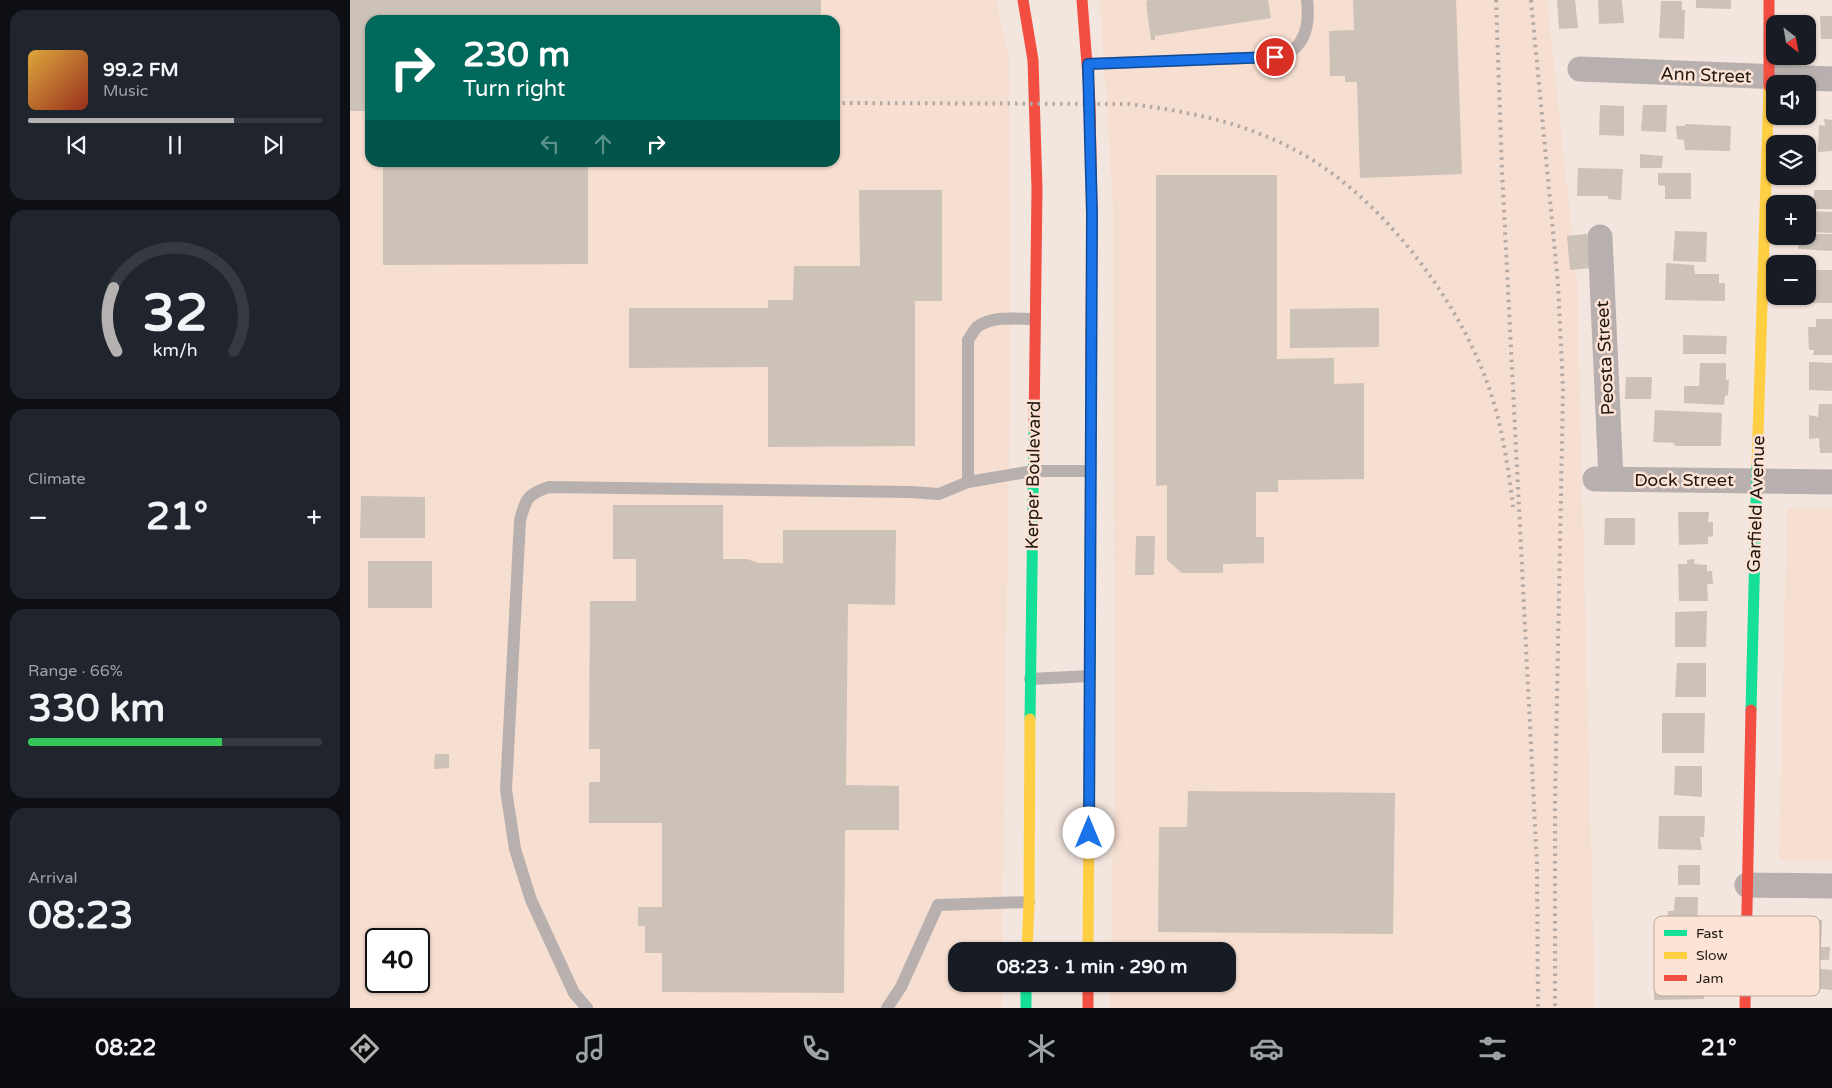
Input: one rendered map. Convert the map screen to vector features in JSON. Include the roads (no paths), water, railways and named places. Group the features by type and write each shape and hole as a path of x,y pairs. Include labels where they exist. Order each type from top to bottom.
{"street":[{"name":"Kerper Boulevard","path":"1023,0 1033,60 1036,189 1027,942"},
{"path":"1082,0 1088,64 1092,214 1088,942"},
{"name":"Garfield Avenue","path":"1769,0 1769,75"},
{"name":"Ann Street","path":"1580,69 1766,77"},
{"name":"Ann Street","path":"1816,78 1832,79"},
{"name":"Garfield Avenue","path":"1746,916 1756,480 1767,125"},
{"name":"Peosta Street","path":"1600,237 1603,479"},
{"name":"Dock Street","path":"1603,479 1832,482"},
{"path":"1747,885 1832,886"},
{"path":"1026,992 1026,1008"},
{"path":"1088,992 1088,1008"}],"lane":[{"path":"1088,64 1275,57 1293,50 1303,37 1309,17 1307,0"},
{"path":"968,482 968,340 976,327 989,321 999,319 1035,319"},
{"path":"587,1008 574,993 531,900 515,849 506,790 520,520 526,500 536,491 549,487 939,494 968,482 1033,471 1091,472"},
{"path":"1030,679 1090,676"},
{"path":"887,1008 901,987 938,905 1029,902"}],"railway":[{"path":"1496,0 1502,170 1537,865 1538,1008"},
{"path":"1531,0 1558,284 1563,389 1555,802 1555,1008"},
{"path":"840,103 1129,104 1172,110 1214,119 1255,132 1295,150 1326,169 1385,220 1411,251 1457,317 1474,351 1493,400 1504,445 1513,507"}]}
